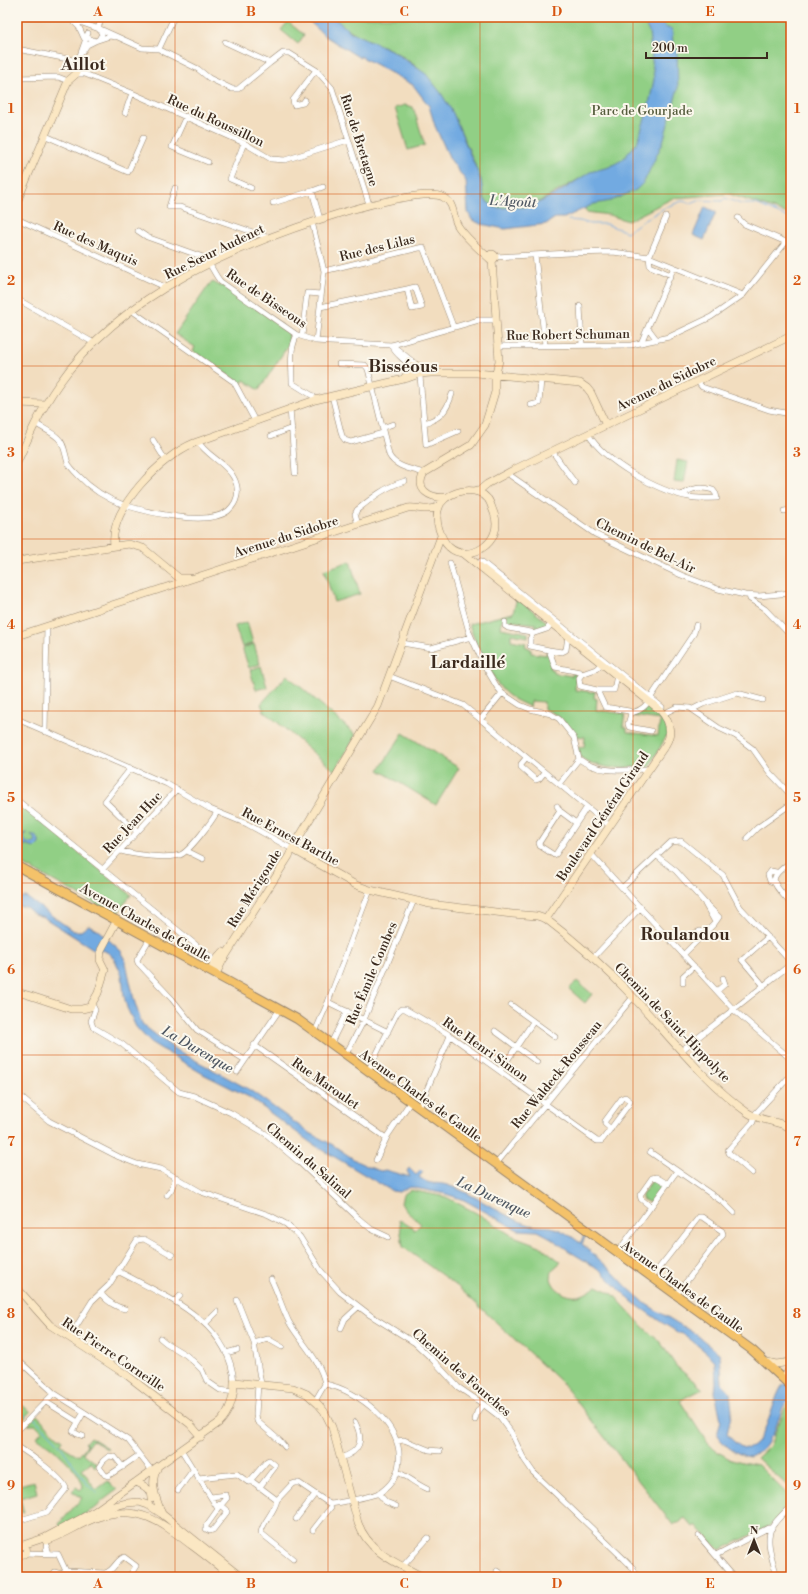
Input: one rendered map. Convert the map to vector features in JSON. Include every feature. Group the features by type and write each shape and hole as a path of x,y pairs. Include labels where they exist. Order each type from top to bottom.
{"main road":[{"name":"Avenue Charles de Gaulle","path":"17,866 199,965 214,966 315,1032 651,1278 747,1346 767,1362 787,1382"}],"street":[{"path":"96,28 102,17"},
{"path":"159,48 175,17"},
{"path":"68,18 96,28 142,48 159,48 162,52 198,69 209,78 232,89 238,89 270,63 225,42"},
{"path":"68,18 90,38"},
{"path":"17,202 20,189 46,136 68,81 76,74 78,61 81,54 90,38 102,34 96,28"},
{"path":"81,54 90,38 90,29 96,28"},
{"path":"90,38 110,36 118,37"},
{"path":"17,49 78,61"},
{"name":"Rue de Bretagne","path":"270,63 283,53 289,53 316,70 332,88 369,204"},
{"path":"305,100 294,105 293,100 316,70"},
{"name":"Rue du Roussillon","path":"76,74 85,74 186,116 244,143 271,159 285,160 348,140"},
{"path":"17,78 58,77 68,81"},
{"path":"125,113 132,93"},
{"path":"186,116 172,147 208,162"},
{"path":"46,136 128,172 143,138"},
{"path":"244,143 230,179 251,188"},
{"path":"175,188 169,207 180,207 267,238"},
{"path":"273,203 322,188"},
{"path":"312,192 320,219"},
{"name":"Rue Sœur Audenet","path":"17,463 43,407 66,374 94,343 131,310 166,287 210,264 267,238 320,219 369,204 396,199 434,195 443,197 452,206 459,228 492,258"},
{"path":"666,217 650,257 650,266 671,274"},
{"name":"Rue Robert Schuman","path":"498,346 631,345 670,336 704,321 743,295 786,242 744,224 738,218"},
{"name":"Rue des Maquis","path":"17,219 166,287"},
{"path":"312,222 324,271 316,341"},
{"path":"138,231 147,237 203,257 210,264"},
{"name":"Rue des Lilas","path":"324,271 424,247 453,326"},
{"path":"488,499 482,494 474,491 465,491 447,497 435,497 421,488 420,478 424,472 471,445 485,425 495,392 496,374 499,361 495,320 492,258 613,252 650,257 743,295"},
{"path":"535,255 545,345"},
{"name":"Rue de Bisseous","path":"210,264 216,277 221,282 300,336 316,341 392,345 453,326 478,320 495,320"},
{"path":"641,343 674,267"},
{"path":"320,307 407,289"},
{"path":"315,400 313,396 292,383 292,349 293,343 300,336 307,292 321,294"},
{"path":"17,299 94,343"},
{"path":"580,306 582,345"},
{"path":"131,310 234,382 255,420"},
{"path":"648,328 657,340"},
{"name":"Avenue du Sidobre","path":"474,491 481,489 490,482 509,472 791,336"},
{"path":"392,345 395,352 420,376 426,445 458,431"},
{"path":"339,364 365,365 368,369 389,455 397,464 424,472"},
{"path":"114,545 117,522 125,505 145,480 183,448 198,441 290,408 315,400 404,378 416,371 431,373 496,374 577,383 585,386 591,393 606,425"},
{"path":"531,405 540,403 541,380"},
{"path":"697,381 702,387 769,410 791,414"},
{"path":"424,423 434,421 444,412 448,407 452,394"},
{"path":"332,396 342,436 345,440 351,442 383,430 393,424"},
{"path":"17,403 36,404 43,407"},
{"path":"290,408 295,473"},
{"path":"35,423 59,439 68,463 83,480 94,489 125,505 149,512 189,518 217,516 227,512 236,503 238,493 234,477 198,441"},
{"path":"271,436 292,428"},
{"path":"588,434 607,454 624,468 644,481 681,495 699,498 716,498 716,494 713,490 700,487 694,488 681,495"},
{"path":"153,440 166,461"},
{"path":"552,451 575,483"},
{"name":"Chemin de Bel-Air","path":"509,472 511,476 601,537 692,580 729,592 749,596 791,593"},
{"path":"358,525 355,514 357,510 390,485 405,481"},
{"path":"463,553 480,549 490,543 496,530 495,516 488,499 487,492 490,482"},
{"path":"435,497 440,505"},
{"path":"447,497 440,505 436,514 441,536 446,544 451,549 463,553 482,564 650,700"},
{"name":"Avenue du Sidobre","path":"17,636 165,587 187,582 203,575 408,508 432,509 440,505"},
{"path":"415,508 428,513 438,526"},
{"path":"784,511 791,510"},
{"path":"292,849 373,715 402,643 441,536"},
{"path":"17,561 114,545 129,544 143,548 174,575 185,579 203,575"},
{"path":"433,561 441,552 451,549"},
{"path":"480,549 477,555 482,564"},
{"path":"450,564 471,637 489,674 502,694 525,707 551,714 559,719 574,738 579,759 592,766 604,769 648,770"},
{"path":"165,587 173,583 175,580 174,575"},
{"path":"749,596 750,599 765,609 791,636"},
{"path":"532,634 547,629 553,621"},
{"path":"553,621 568,636 663,710 679,706 693,709 714,725 748,744 776,780 791,795"},
{"path":"505,622 506,628 529,631 532,634"},
{"path":"631,713 644,708 650,700 694,633 696,625"},
{"path":"45,732 47,626"},
{"path":"532,634 530,646 562,652 566,650 568,636"},
{"path":"402,643 431,648 471,637"},
{"path":"549,650 556,667 577,671 582,674"},
{"path":"603,662 596,669 582,674 579,678 580,686 598,690 614,690 617,675"},
{"path":"389,676 461,703 610,826"},
{"path":"598,690 605,706 627,710 631,713"},
{"path":"693,709 702,704 737,693 763,700"},
{"path":"481,719 502,694"},
{"name":"Boulevard Général Giraud","path":"546,919 668,742 670,733 669,725 663,710"},
{"path":"631,713 628,724 629,727 651,731"},
{"name":"Rue Ernest Barthe","path":"17,719 177,789 217,812 247,824 356,885 370,890 414,900 512,914 537,916 546,919"},
{"path":"526,758 521,764 521,767 536,780 539,779 544,773"},
{"path":"559,784 579,759"},
{"path":"131,768 105,802 137,832"},
{"name":"Rue Jean Huc","path":"102,870 177,789"},
{"name":"Avenue Charles de Gaulle","path":"17,800 211,957 214,966"},
{"path":"748,838 756,828 791,804"},
{"path":"557,806 560,811 576,823"},
{"path":"560,811 539,843 540,846 552,854 556,854 587,807"},
{"path":"121,851 155,856 180,855 187,851 217,812"},
{"path":"623,887 659,855 671,842 680,841 712,865 724,877 740,907 791,963 682,1050"},
{"name":"Rue Mérigonde","path":"214,966 223,960 281,869 292,849"},
{"name":"Rue Mérigonde","path":"214,966 287,854 292,849"},
{"path":"187,851 203,859"},
{"path":"591,854 623,887 734,1010 790,1057"},
{"path":"659,855 719,916 684,954"},
{"path":"791,862 776,872 774,882 791,904"},
{"path":"315,1032 328,1002 370,890"},
{"name":"Rue Émile Combes","path":"346,1054 364,1020 414,900"},
{"path":"593,958 641,907"},
{"name":"Chemin de Saint-Hippolyte","path":"546,919 593,958 633,997 717,1087 745,1110 755,1116 791,1128"},
{"path":"17,992 67,1008 78,1010 86,1009 92,1004 100,988 105,970 100,960 101,950 117,920"},
{"path":"764,986 742,960 768,937"},
{"path":"150,938 137,960 138,963 172,999 197,1030 245,1060"},
{"path":"683,983 682,976 694,966"},
{"path":"717,991 725,983 723,978"},
{"name":"Rue Waldeck-Rousseau","path":"496,1164 633,997"},
{"path":"328,1002 388,1032"},
{"name":"Chemin du Salinal","path":"92,1004 95,1010 91,1022 93,1027 122,1044 179,1092 194,1096 231,1113 266,1134 300,1163 358,1218 372,1229 388,1237"},
{"path":"510,1005 555,1038"},
{"path":"237,1072 280,1009"},
{"name":"Rue Henri Simon","path":"368,1070 398,1011 405,1009 450,1036 597,1141 602,1140 611,1129 630,1103 625,1097 622,1098 605,1121 605,1124 611,1129"},
{"path":"330,1043 346,1011"},
{"path":"500,1071 533,1022"},
{"path":"494,1031 537,1062"},
{"path":"420,1108 450,1036"},
{"name":"Rue Maroulet","path":"254,1045 386,1138"},
{"path":"752,1173 728,1152 753,1122 755,1116 791,1075"},
{"name":"Chemin des Fourches","path":"17,1094 43,1117 56,1125 125,1159 158,1168 201,1192 264,1213 286,1224 300,1237 324,1275 340,1292 358,1307 415,1343 458,1387 484,1404 500,1417 508,1427 524,1459 533,1472 628,1563 635,1571 637,1577"},
{"path":"376,1160 386,1138 411,1102"},
{"path":"650,1152 724,1203 734,1213"},
{"path":"617,1253 677,1171"},
{"path":"167,1196 176,1177"},
{"path":"651,1207 641,1199 640,1196 648,1183 655,1177 668,1184"},
{"path":"651,1278 699,1217 702,1217 722,1231 723,1234 676,1295"},
{"path":"69,1338 92,1301 101,1294 139,1239 144,1239 172,1255"},
{"path":"21,1549 95,1511 215,1427 230,1409 234,1392 233,1371 226,1353 218,1340 205,1324 193,1313 175,1301 118,1271"},
{"path":"271,1279 286,1315 322,1373 325,1384 315,1401"},
{"name":"Rue Pierre Corneille","path":"17,1288 50,1325 128,1376 190,1424 201,1437"},
{"path":"101,1294 106,1300 125,1309"},
{"path":"175,1301 180,1296"},
{"path":"237,1300 254,1343 259,1384 256,1420 280,1440 285,1447"},
{"path":"341,1328 345,1319 358,1307"},
{"path":"205,1324 217,1312"},
{"path":"160,1338 194,1362 202,1370 207,1381 220,1390 234,1392"},
{"path":"254,1343 268,1339 282,1347"},
{"path":"226,1353 237,1350"},
{"path":"17,1359 54,1393 128,1440 139,1455 154,1471 152,1497 134,1513"},
{"path":"767,1362 776,1364 791,1362"},
{"path":"787,1382 791,1366"},
{"path":"234,1382 294,1388 315,1401 324,1411 330,1423 360,1528 368,1542 381,1554 423,1577"},
{"path":"293,1559 261,1533 261,1528 274,1511 277,1500 292,1484 295,1482 299,1483 331,1504 378,1494 389,1484 397,1472 399,1456 397,1441 385,1421 365,1403 345,1390 325,1384"},
{"path":"17,1431 54,1393"},
{"path":"46,1402 78,1422"},
{"path":"475,1420 477,1412 484,1404"},
{"path":"83,1436 77,1434 73,1430 84,1412"},
{"path":"340,1458 350,1454 359,1444 360,1435 355,1422"},
{"path":"397,1441 404,1440 430,1450 440,1451"},
{"path":"17,1446 63,1482 66,1488 48,1512 17,1521"},
{"path":"182,1450 198,1478 213,1499 219,1507 227,1510 213,1530 210,1531 206,1529 206,1526 218,1511 219,1507 227,1498 226,1495 213,1499"},
{"path":"123,1467 115,1457 109,1456 99,1467 107,1476 123,1467 139,1455"},
{"path":"249,1482 269,1460 275,1465 275,1467 260,1488"},
{"path":"178,1490 193,1470"},
{"path":"397,1472 403,1474 417,1485 427,1489"},
{"path":"198,1478 234,1474 249,1482 253,1482 277,1500"},
{"path":"136,1482 145,1486 162,1514 241,1577"},
{"path":"128,1488 127,1503 130,1510 134,1513"},
{"path":"296,1519 315,1494"},
{"path":"378,1494 386,1502 396,1506"},
{"path":"95,1511 127,1503 140,1502 152,1497"},
{"path":"312,1530 331,1504"},
{"path":"777,1577 770,1547 772,1528 791,1506"},
{"path":"21,1549 47,1541 99,1517 114,1513 134,1513 151,1518 165,1525 232,1577"},
{"path":"716,1555 768,1528 772,1528"},
{"path":"699,1536 734,1577"},
{"path":"403,1566 428,1538"},
{"path":"47,1541 46,1548 48,1553"},
{"path":"21,1549 59,1555 66,1570"},
{"path":"54,1572 62,1574 66,1570 107,1573 110,1572 123,1557 136,1566 129,1577"},
{"path":"404,1577 410,1570"},
{"path":"497,1570 500,1573 499,1577"}],"green space":[{"name":"Parc de Gourjade","path":"333,17 791,17 791,215 729,194 673,198 628,221 609,215 586,212 579,179 530,207 495,208 484,199 477,170 459,127 445,101 429,79 407,59 353,32"},
{"path":"288,22 304,35 298,44 281,30"},
{"path":"405,105 413,107 425,145 408,150 395,108"},
{"path":"213,282 220,286 224,286 282,325 281,327 289,333 289,344 259,390 244,380 241,384 193,351 195,347 175,334 209,285"},
{"path":"677,460 688,462 684,483 674,482"},
{"path":"350,561 360,594 334,602 324,570"},
{"path":"517,598 548,623 544,629 535,630 536,624 502,620 501,628 528,633 528,637 511,634 511,640 526,643 525,646 531,649 531,653 546,655 547,651 552,660 550,669 553,670 553,673 572,676 573,673 576,674 575,690 595,691 594,698 597,699 596,710 625,714 623,726 627,728 627,732 658,736 660,720 633,716 644,710 650,704 666,720 667,735 649,767 605,767 581,758 578,748 584,747 585,737 576,736 562,720 544,709 544,702 531,701 530,707 508,695 496,682 475,641 469,624 513,613"},
{"path":"247,622 253,643 242,647 235,626"},
{"path":"254,644 260,664 249,668 242,648"},
{"path":"261,666 267,687 256,690 250,670"},
{"path":"287,675 356,735 335,771 264,711 261,704"},
{"path":"403,733 459,768 436,805 379,770"},
{"path":"17,802 131,895 116,915 17,861"},
{"path":"577,981 592,994 585,1003 569,989"},
{"path":"653,1179 656,1179 664,1184 650,1203 642,1199 642,1195"},
{"path":"410,1190 446,1197 480,1215 511,1235 540,1246 561,1262 552,1270 551,1279 555,1287 565,1294 570,1296 581,1295 597,1286 613,1294 643,1327 661,1343 676,1366 703,1389 680,1401 706,1441 715,1450 728,1458 758,1465 791,1498 791,1503 772,1525 720,1550 696,1525 693,1527 685,1518 673,1525 563,1384 457,1286 403,1247 399,1219 415,1230 421,1224 405,1210 401,1203 403,1195"},
{"path":"18,1402 31,1412 18,1425 17,1403"},
{"path":"791,1402 791,1489 757,1458 770,1446 785,1408"},
{"path":"37,1415 56,1435 63,1440 61,1443 64,1447 79,1456 87,1445 85,1443 90,1437 108,1448 107,1449 92,1440 83,1453 97,1464 95,1467 91,1462 82,1469 96,1490 108,1481 117,1490 102,1501 97,1507 61,1527 59,1524 82,1498 72,1491 76,1487 80,1490 83,1487 77,1473 71,1466 37,1437 42,1431 36,1425 28,1425"},
{"path":"17,1481 20,1485 34,1481 37,1493 20,1498 24,1513 22,1513 17,1493"}],"water":[{"path":"305,17 333,17 351,32 393,51 426,74 441,93 453,113 481,180 484,199 495,208 530,207 556,194 590,172 609,167 622,160 637,143 648,109 654,79 649,32 641,17 661,17 661,22 667,28 672,29 673,45 677,50 678,88 663,142 644,182 636,190 611,201 594,204 564,218 555,218 546,224 505,229 481,224 472,220 468,212 466,181 450,159 435,126 429,106 413,85 360,56 360,58 325,36"},
{"path":"705,207 716,212 704,240 693,235"},
{"path":"17,833 28,833 23,835 23,838 26,842 31,844 35,843 35,840 31,834 33,835 38,839 39,844 35,848 17,843"},
{"path":"26,897 73,931 81,931 89,925 99,931 121,951 125,958 134,1000 142,1024 173,1048 250,1090 308,1132 333,1145 358,1162 374,1169 381,1171 385,1170 410,1177 407,1171 409,1168 416,1175 421,1170 423,1172 419,1177 423,1180 458,1189 519,1221 533,1226 555,1228 574,1238 580,1243 585,1234 586,1235 582,1244 646,1304 697,1335 720,1354 722,1383 730,1393 732,1411 727,1434 740,1446 748,1448 755,1444 766,1425 779,1391 783,1385 791,1380 791,1399 783,1407 773,1435 770,1437 765,1447 750,1457 736,1452 723,1443 717,1435 721,1420 715,1392 715,1362 707,1353 681,1332 679,1333 661,1322 631,1301 600,1270 538,1231 518,1230 464,1200 446,1194 410,1187 399,1192 392,1191 311,1143 249,1097 203,1074 150,1042 136,1027 127,1008 122,975 115,960 110,954 103,950 95,950 43,917 34,914 26,907 17,906 17,898"}],"waterway":[{"path":"568,220 590,224 606,224 627,232 666,207 682,201 691,203 698,200 722,201 725,198 741,204 756,204 791,219"},
{"path":"17,1414 27,1416"},
{"path":"34,1418 57,1441 88,1485 97,1493"}],"district":[{"name":"Aillot","path":"83,64"},
{"name":"Bisséous","path":"403,366"},
{"name":"Lardaillé","path":"468,662"},
{"name":"Roulandou","path":"685,934"}],"water label":[{"name":"L'Agoût","path":"513,201"},
{"name":"La Durenque","path":"198,1049"},
{"name":"La Durenque","path":"494,1197"}]}
